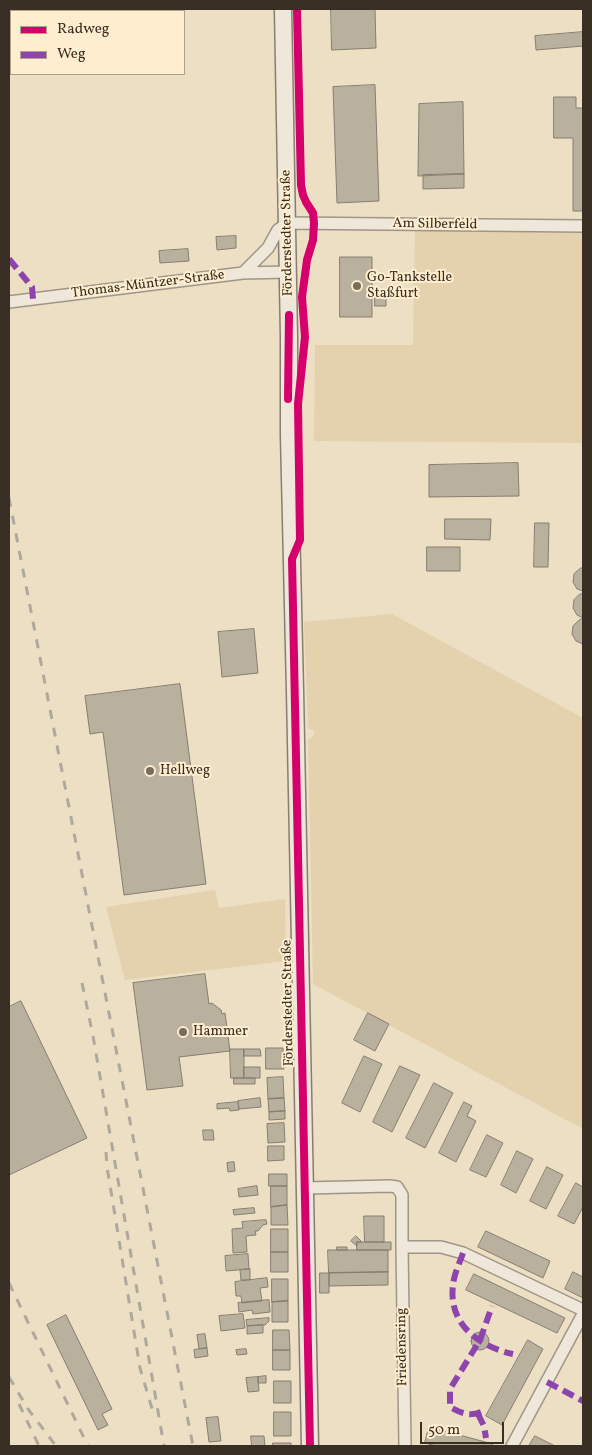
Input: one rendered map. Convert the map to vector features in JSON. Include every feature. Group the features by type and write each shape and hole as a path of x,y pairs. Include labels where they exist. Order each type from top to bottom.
{"main road":[{"name":"Förderstedter Straße","path":"283,9 288,224 289,434 310,1446"}],"street":[{"name":"Am Silberfeld","path":"288,224 583,226"},
{"path":"243,273 268,248 278,230 288,224"},
{"name":"Thomas-Müntzer-Straße","path":"9,302 243,273 288,272"},
{"name":"Friedensring","path":"305,1188 390,1186 397,1187 402,1195 405,1446"},
{"path":"402,1247 440,1247 463,1254 583,1310"},
{"path":"512,1446 583,1314"}],"shaded area":[{"path":"415,230 583,233 583,443 314,441 315,345 413,345"},
{"path":"392,614 583,718 583,1129 313,984 308,740 314,736 314,731 308,728 304,622"},
{"path":"215,890 219,908 285,899 286,961 125,980 106,907"}],"building":[{"path":"331,9 375,9 376,48 332,50"},
{"path":"583,32 583,46 536,50 535,36"},
{"path":"375,85 379,201 337,203 333,87"},
{"path":"554,97 576,97 576,108 583,108 583,211 573,211 573,138 554,138"},
{"path":"463,102 464,174 418,176 419,104"},
{"path":"464,174 464,188 423,189 423,175"},
{"path":"236,236 236,248 217,250 216,237"},
{"path":"188,249 189,261 160,263 159,251"},
{"path":"340,257 372,257 372,317 340,317"},
{"path":"375,290 386,290 386,306 375,306"},
{"path":"518,463 519,496 429,497 429,465"},
{"path":"445,519 491,519 490,540 445,539"},
{"path":"535,523 549,523 548,567 534,567"},
{"path":"427,547 460,547 460,571 427,571"},
{"path":"583,568 583,591 577,589 573,582 574,574"},
{"path":"580,594 583,594 583,618 577,615 573,608 574,600"},
{"path":"583,619 583,644 576,641 572,634 573,626"},
{"path":"254,629 258,673 222,677 218,632"},
{"name":"Hellweg","path":"180,684 206,884 124,895 103,732 90,734 85,696"},
{"name":"Hammer","path":"205,974 209,1004 212,1003 221,1010 222,1014 225,1013 230,1051 179,1057 183,1086 147,1090 133,983"},
{"path":"21,1001 87,1138 9,1175 9,1007"},
{"path":"368,1013 389,1024 375,1051 354,1040"},
{"path":"266,1048 283,1048 284,1069 266,1069"},
{"path":"230,1049 244,1049 244,1078 231,1078"},
{"path":"244,1049 260,1049 261,1056 244,1056"},
{"path":"364,1056 382,1064 360,1112 342,1103"},
{"path":"400,1066 420,1075 392,1132 373,1122"},
{"path":"244,1067 260,1067 260,1078 244,1078"},
{"path":"283,1077 284,1098 268,1099 267,1078"},
{"path":"234,1078 255,1078 255,1084 234,1084"},
{"path":"434,1083 453,1093 425,1148 406,1138"},
{"path":"260,1098 261,1107 239,1109 238,1101"},
{"path":"284,1098 285,1111 269,1112 268,1099"},
{"path":"238,1102 239,1110 230,1111 229,1108 217,1109 217,1104"},
{"path":"464,1102 472,1106 467,1116 476,1121 456,1162 439,1153"},
{"path":"285,1111 285,1119 269,1120 269,1112"},
{"path":"284,1123 285,1142 268,1143 267,1124"},
{"path":"203,1130 213,1130 214,1140 204,1140"},
{"path":"487,1135 503,1143 486,1177 470,1170"},
{"path":"268,1146 284,1146 284,1160 268,1161"},
{"path":"517,1151 533,1159 516,1193 501,1185"},
{"path":"234,1162 235,1171 228,1172 227,1163"},
{"path":"547,1167 563,1175 546,1209 530,1201"},
{"path":"269,1174 287,1174 287,1186 269,1186"},
{"path":"576,1183 583,1187 583,1207 574,1224 558,1216"},
{"path":"257,1186 258,1195 239,1197 238,1189"},
{"path":"271,1186 287,1186 287,1205 271,1207"},
{"path":"287,1205 288,1225 271,1225 271,1207"},
{"path":"254,1208 255,1213 234,1215 233,1210"},
{"path":"364,1216 384,1216 384,1242 365,1242"},
{"path":"266,1220 267,1224 263,1225 258,1231 255,1231 256,1235 246,1236 247,1252 233,1253 232,1229 243,1228 242,1222"},
{"path":"271,1229 288,1229 288,1252 271,1252"},
{"path":"486,1231 550,1261 543,1278 478,1247"},
{"path":"356,1236 362,1242 357,1242 357,1246 351,1241"},
{"path":"357,1242 391,1242 391,1250 357,1250"},
{"path":"337,1247 347,1247 347,1250 337,1250"},
{"path":"328,1250 388,1250 388,1272 329,1273"},
{"path":"271,1252 288,1252 288,1272 271,1272"},
{"path":"248,1254 249,1269 226,1271 225,1256"},
{"path":"250,1269 250,1280 241,1280 240,1270"},
{"path":"388,1272 388,1285 329,1286 329,1273"},
{"path":"573,1272 583,1277 583,1298 565,1289"},
{"path":"320,1273 329,1273 329,1293 320,1293"},
{"path":"474,1274 565,1318 557,1333 466,1290"},
{"path":"267,1278 268,1287 260,1288 262,1301 242,1303 241,1296 236,1296 235,1282"},
{"path":"272,1279 288,1279 288,1301 272,1302"},
{"path":"269,1300 270,1312 253,1314 252,1310 239,1312 238,1303"},
{"path":"288,1301 288,1322 272,1322 272,1302"},
{"path":"243,1314 245,1328 221,1331 219,1316"},
{"path":"66,1315 112,1409 102,1414 108,1425 98,1430 47,1325"},
{"path":"269,1318 265,1325 247,1326 246,1320"},
{"path":"263,1325 263,1333 247,1334 247,1326"},
{"path":"273,1330 289,1330 290,1350 273,1350"},
{"path":"476,1332 484,1332 489,1337 487,1348 476,1350 471,1345 471,1337"},
{"path":"205,1334 207,1348 199,1349 197,1335"},
{"path":"528,1340 543,1349 502,1425 486,1416"},
{"path":"207,1348 208,1356 195,1358 194,1350"},
{"path":"246,1349 247,1354 237,1355 236,1350"},
{"path":"273,1350 290,1350 290,1370 273,1370"},
{"path":"266,1376 266,1383 258,1383 258,1377"},
{"path":"258,1377 259,1391 248,1392 246,1378"},
{"path":"274,1381 291,1381 291,1403 274,1403"},
{"path":"274,1412 291,1412 291,1436 274,1436"},
{"path":"218,1417 221,1441 209,1442 206,1418"},
{"path":"429,1427 493,1444 492,1446 436,1446 425,1443"},
{"path":"251,1436 264,1436 265,1446 252,1446"},
{"path":"535,1436 555,1446 529,1446"},
{"path":"273,1443 291,1443 291,1446 273,1446"}],"railway":[{"path":"9,498 193,1446"},
{"path":"82,983 93,1036 164,1446"},
{"path":"106,1152 140,1368 153,1412"},
{"path":"9,1283 88,1446"},
{"path":"9,1377 28,1409 56,1446"},
{"path":"19,1404 39,1446"}],"marked path":[{"path":"9,259 32,287 33,299"},
{"path":"463,1253 454,1279 452,1294 454,1307 459,1319 476,1338 487,1345 513,1354"},
{"path":"481,1412 465,1414 450,1407 450,1389 480,1340 492,1306"},
{"path":"547,1382 583,1401"},
{"path":"478,1414 484,1426 486,1438"}],"cycle path":[{"path":"297,9 301,185 303,195 313,213 314,223 313,240 307,260 302,297 305,337 298,404 300,540 292,559 310,1446"},
{"path":"288,399 289,315"}],"place":[{"name":"Go-Tankstelle Staßfurt","path":"357,286"},
{"name":"Hellweg","path":"150,771"},
{"name":"Hammer","path":"183,1032"}]}
